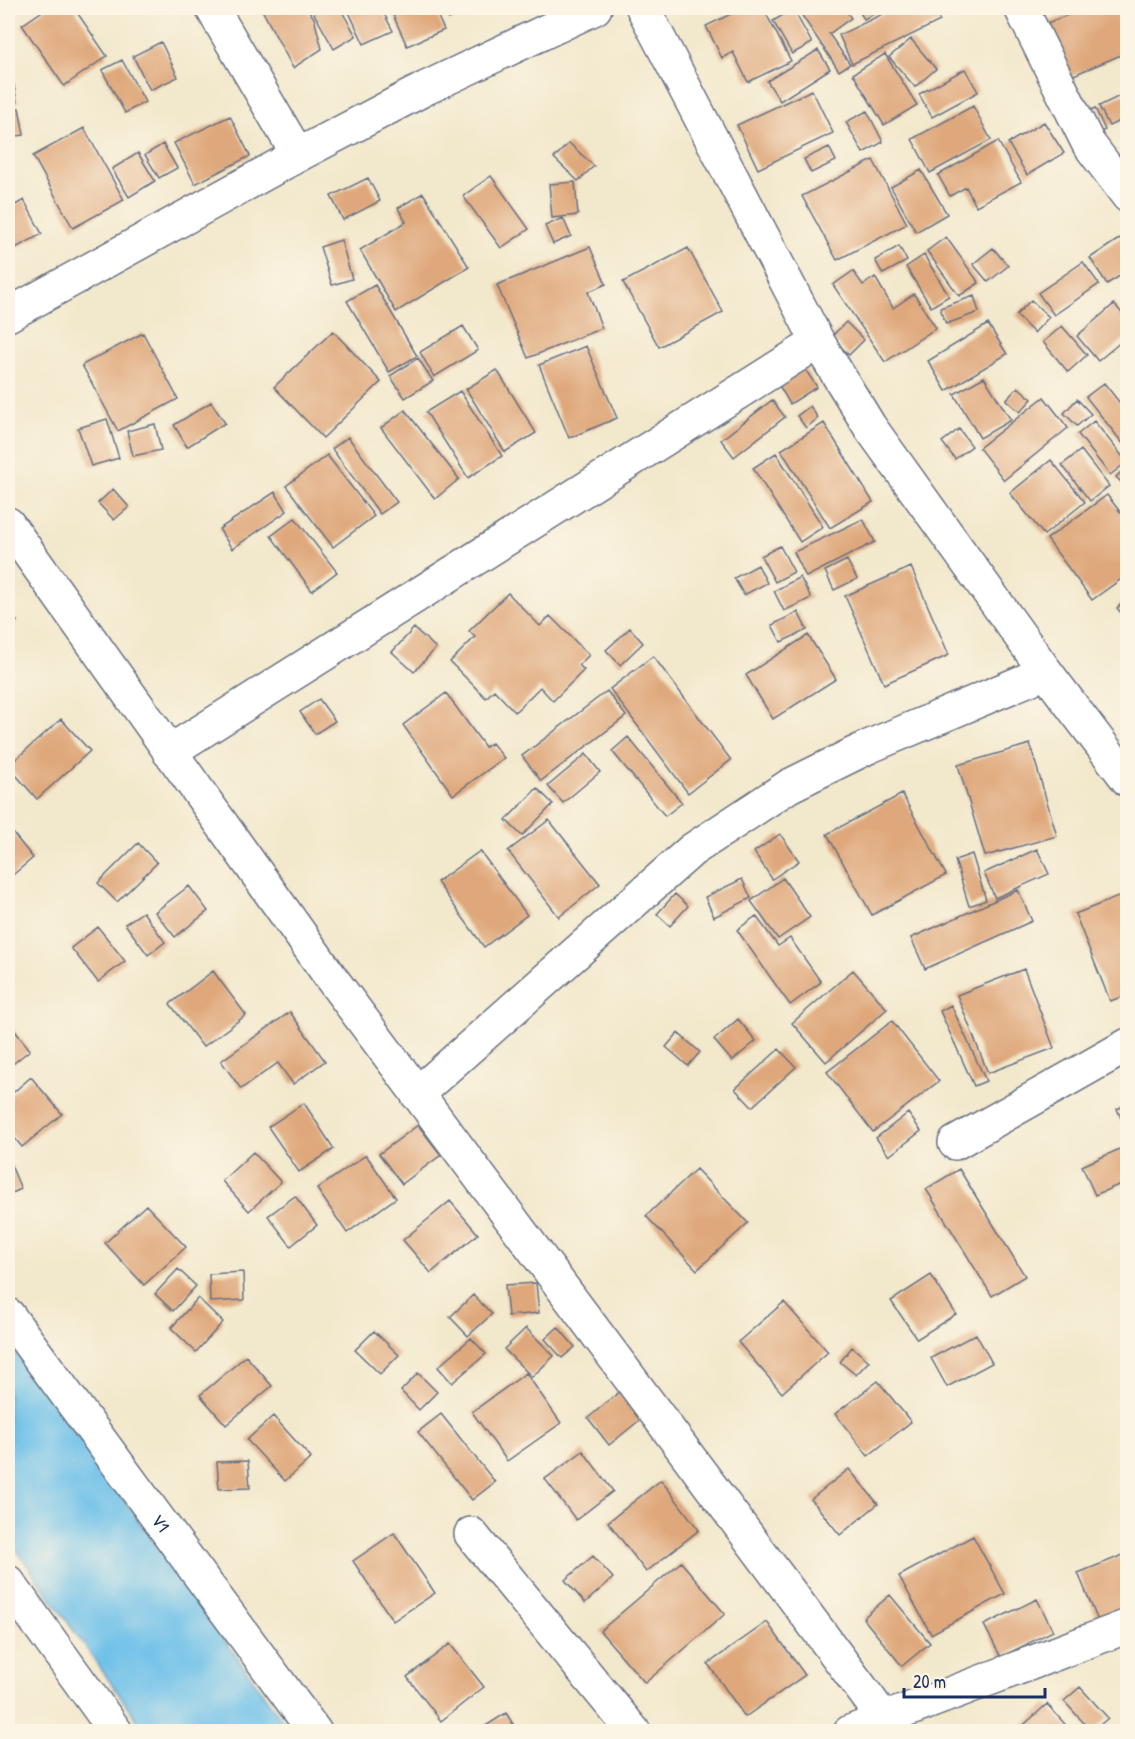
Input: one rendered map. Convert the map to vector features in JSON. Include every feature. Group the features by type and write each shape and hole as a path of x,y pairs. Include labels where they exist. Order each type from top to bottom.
{"street":[{"path":"212,8 298,155"},
{"path":"8,315 298,155 426,88 595,8"},
{"path":"643,8 818,342 870,427 1046,672 1128,780"},
{"path":"1021,8 1088,143 1128,196"},
{"path":"169,752 818,342"},
{"path":"8,524 169,752 417,1094 889,1725"},
{"path":"417,1094 692,850 789,786 868,747 1046,672"},
{"path":"956,1143 1128,1045"},
{"name":"V1","path":"8,1315 315,1731"},
{"path":"471,1534 634,1731"},
{"path":"8,1582 116,1731"},
{"path":"850,1731 889,1725 1128,1626"}],"water":[{"path":"8,1339 290,1731 145,1731 8,1538"}],"building":[{"path":"47,8 74,8 107,56 64,86 22,25"},
{"path":"261,8 307,8 314,18 322,49 293,68"},
{"path":"311,8 340,8 356,36 334,49"},
{"path":"347,8 381,8 393,31 364,44"},
{"path":"390,8 434,8 444,30 407,46"},
{"path":"444,8 471,8 449,19"},
{"path":"743,8 763,8 791,61 748,82 733,52 722,58 706,26"},
{"path":"797,8 844,8 851,18 829,34 850,64 839,71"},
{"path":"857,8 885,8 864,19"},
{"path":"895,8 933,8 940,21 852,64 839,35"},
{"path":"1085,8 1128,8 1128,52 1069,77 1045,24"},
{"path":"793,9 812,43 792,54 773,21"},
{"path":"911,39 936,69 915,87 889,57"},
{"path":"161,42 178,77 150,90 133,56"},
{"path":"818,50 830,69 780,101 767,81"},
{"path":"885,54 917,105 884,125 853,74"},
{"path":"122,60 145,102 125,113 102,70"},
{"path":"965,69 978,92 932,117 919,94"},
{"path":"8,75 12,75 17,103 8,105"},
{"path":"812,90 833,133 758,169 737,125"},
{"path":"1128,92 1128,117 1109,126 1099,106"},
{"path":"973,106 991,140 930,173 912,139"},
{"path":"19,108 24,135 8,137 8,110"},
{"path":"1095,108 1105,130 1089,138 1079,115"},
{"path":"867,111 883,142 863,153 846,122"},
{"path":"230,116 250,156 195,184 174,143"},
{"path":"1044,122 1064,153 1027,175 1008,143"},
{"path":"84,128 124,200 73,228 33,156"},
{"path":"998,141 1021,182 976,206 966,187 950,196 938,175"},
{"path":"569,143 594,166 578,181 554,158"},
{"path":"163,144 177,168 159,178 145,155"},
{"path":"829,147 836,161 811,173 804,159"},
{"path":"138,153 155,181 129,197 112,169"},
{"path":"873,160 907,224 837,260 802,196"},
{"path":"921,170 947,214 916,232 891,187"},
{"path":"491,176 529,229 501,248 463,196"},
{"path":"368,178 380,201 343,220 331,196"},
{"path":"575,182 578,215 552,218 549,184"},
{"path":"423,193 469,267 396,312 360,250 406,222 398,208"},
{"path":"24,200 42,234 8,252 8,209"},
{"path":"563,218 571,236 553,244 545,226"},
{"path":"1128,233 1128,271 1107,284 1090,258"},
{"path":"946,237 979,283 959,296 927,251"},
{"path":"341,240 352,279 332,285 320,247"},
{"path":"899,246 907,261 883,274 875,260"},
{"path":"590,247 606,284 588,292 602,328 528,358 497,285"},
{"path":"688,248 723,312 659,347 623,282"},
{"path":"993,248 1008,266 988,282 973,264"},
{"path":"924,255 949,296 931,307 906,267"},
{"path":"1083,262 1099,284 1054,315 1038,293"},
{"path":"853,271 863,285 875,277 893,308 914,294 936,328 885,362 833,285"},
{"path":"375,285 417,356 389,372 347,301"},
{"path":"974,296 979,312 946,324 940,308"},
{"path":"1031,300 1049,317 1034,333 1016,315"},
{"path":"1114,304 1128,320 1128,336 1098,361 1077,336"},
{"path":"846,322 864,340 849,355 831,337"},
{"path":"988,324 1007,354 946,391 928,361"},
{"path":"463,326 478,350 434,377 420,352"},
{"path":"1062,326 1087,355 1068,372 1043,342"},
{"path":"333,331 381,382 323,438 274,387"},
{"path":"143,333 178,399 118,431 82,365"},
{"path":"586,346 617,418 569,438 539,365"},
{"path":"418,358 433,381 405,398 390,376"},
{"path":"803,366 817,387 790,404 777,382"},
{"path":"497,370 536,433 505,452 466,389"},
{"path":"984,377 1011,420 980,438 954,394"},
{"path":"1104,383 1128,413 1128,450 1086,397"},
{"path":"1018,387 1032,399 1020,412 1006,400"},
{"path":"460,391 502,456 468,478 426,412"},
{"path":"1044,397 1068,428 1004,480 979,448"},
{"path":"1077,399 1091,414 1077,426 1064,413"},
{"path":"772,400 785,417 734,457 721,440"},
{"path":"211,402 225,423 187,447 174,425"},
{"path":"810,406 818,418 806,428 797,416"},
{"path":"405,410 459,479 435,499 381,428"},
{"path":"107,419 119,458 91,466 78,428"},
{"path":"1094,421 1127,462 1110,475 1078,434"},
{"path":"824,423 873,502 830,528 781,450"},
{"path":"155,424 161,450 133,456 127,431"},
{"path":"959,429 972,446 955,459 942,442"},
{"path":"348,437 397,502 380,514 332,449"},
{"path":"1081,450 1109,486 1090,501 1062,465"},
{"path":"776,453 823,527 800,542 753,468"},
{"path":"327,455 374,516 333,547 286,486"},
{"path":"1051,460 1085,502 1044,535 1010,493"},
{"path":"1128,465 1128,489 1116,477"},
{"path":"113,489 129,507 114,520 98,503"},
{"path":"275,492 287,511 232,549 219,529"},
{"path":"1107,495 1128,522 1128,574 1092,600 1047,539"},
{"path":"295,518 337,572 312,591 271,536"},
{"path":"863,519 875,542 806,577 794,552"},
{"path":"780,546 794,572 775,582 761,556"},
{"path":"847,560 857,579 834,590 825,571"},
{"path":"758,565 767,583 744,595 734,578"},
{"path":"911,567 949,655 884,684 845,596"},
{"path":"800,577 811,598 784,611 774,591"},
{"path":"508,593 540,626 550,616 589,655 579,665 584,670 553,701 540,687 515,712 494,690 486,698 450,662 475,637 469,631"},
{"path":"1128,598 1128,621 1117,608"},
{"path":"798,612 807,630 781,642 772,625"},
{"path":"8,613 17,621 8,631"},
{"path":"414,628 436,648 414,672 392,652"},
{"path":"630,628 643,643 620,665 606,650"},
{"path":"808,635 836,679 773,719 746,675"},
{"path":"653,656 731,760 688,793 610,689"},
{"path":"607,691 626,716 541,781 522,756"},
{"path":"446,693 485,747 492,743 504,758 453,795 403,725"},
{"path":"319,699 335,721 315,734 300,712"},
{"path":"61,719 90,751 37,799 8,766"},
{"path":"628,737 682,803 665,816 612,751"},
{"path":"1030,744 1057,836 985,856 958,765"},
{"path":"586,754 600,772 563,803 548,786"},
{"path":"537,788 553,804 522,836 506,820"},
{"path":"902,794 946,875 872,915 827,834"},
{"path":"549,820 600,884 559,917 508,851"},
{"path":"8,827 33,858 8,879"},
{"path":"780,834 799,861 772,879 754,852"},
{"path":"138,843 157,863 117,902 98,883"},
{"path":"1037,849 1049,874 995,898 984,873"},
{"path":"480,851 527,915 484,947 437,882"},
{"path":"972,854 986,900 969,906 955,860"},
{"path":"783,878 810,917 778,939 751,901"},
{"path":"742,879 751,898 714,917 705,897"},
{"path":"189,886 208,911 175,937 155,912"},
{"path":"1018,890 1032,921 925,969 911,938"},
{"path":"1128,893 1128,995 1110,1001 1075,914"},
{"path":"675,894 688,906 670,926 657,914"},
{"path":"143,912 165,942 148,955 125,924"},
{"path":"756,916 778,946 790,938 821,982 790,1005 737,930"},
{"path":"98,927 125,961 98,982 71,948"},
{"path":"1024,969 1054,1048 988,1073 957,995"},
{"path":"853,970 887,1009 826,1062 792,1023"},
{"path":"213,971 246,1015 203,1047 170,1004"},
{"path":"951,1005 986,1081 974,1086 940,1011"},
{"path":"290,1012 325,1061 293,1084 278,1063 241,1089 221,1061"},
{"path":"738,1019 756,1041 732,1061 714,1040"},
{"path":"892,1021 939,1081 873,1132 827,1072"},
{"path":"8,1022 30,1050 8,1068"},
{"path":"678,1033 700,1052 688,1066 666,1047"},
{"path":"779,1049 796,1067 752,1107 735,1089"},
{"path":"31,1077 62,1114 22,1147 8,1130 8,1097"},
{"path":"304,1103 334,1149 299,1172 268,1127"},
{"path":"1128,1104 1128,1134 1117,1109"},
{"path":"908,1113 921,1131 889,1156 876,1138"},
{"path":"418,1125 441,1155 402,1184 379,1154"},
{"path":"1122,1148 1128,1160 1128,1181 1095,1195 1082,1166"},
{"path":"253,1152 281,1182 249,1211 222,1181"},
{"path":"366,1155 396,1198 347,1233 317,1189"},
{"path":"8,1158 21,1189 8,1195"},
{"path":"696,1169 748,1223 697,1270 646,1216"},
{"path":"959,1169 1025,1276 992,1296 926,1189"},
{"path":"295,1196 317,1225 291,1246 268,1216"},
{"path":"450,1201 478,1234 431,1273 403,1240"},
{"path":"146,1205 186,1247 144,1285 105,1243"},
{"path":"178,1269 196,1286 173,1311 155,1294"},
{"path":"243,1272 244,1300 210,1302 209,1274"},
{"path":"931,1275 956,1314 917,1339 891,1301"},
{"path":"536,1283 539,1313 508,1316 505,1285"},
{"path":"473,1295 492,1314 468,1336 450,1317"},
{"path":"198,1298 223,1322 196,1352 171,1328"},
{"path":"784,1302 828,1352 782,1393 738,1342"},
{"path":"558,1327 575,1347 562,1358 545,1339"},
{"path":"526,1328 554,1356 532,1377 504,1349"},
{"path":"374,1331 399,1355 380,1374 355,1350"},
{"path":"976,1334 992,1363 947,1387 931,1358"},
{"path":"471,1338 486,1354 452,1383 438,1367"},
{"path":"852,1347 869,1361 856,1375 840,1362"},
{"path":"246,1356 272,1386 226,1425 200,1395"},
{"path":"418,1373 437,1392 419,1410 401,1391"},
{"path":"526,1373 561,1423 507,1461 472,1412"},
{"path":"878,1381 911,1422 868,1456 835,1414"},
{"path":"624,1388 646,1415 609,1445 588,1418"},
{"path":"441,1414 495,1482 472,1500 418,1432"},
{"path":"273,1416 311,1458 285,1481 247,1440"},
{"path":"583,1451 613,1491 576,1520 545,1479"},
{"path":"248,1461 250,1488 219,1489 217,1462"},
{"path":"849,1469 878,1504 840,1535 811,1499"},
{"path":"661,1480 699,1530 646,1572 608,1522"},
{"path":"394,1533 435,1593 393,1621 353,1561"},
{"path":"973,1536 1005,1594 931,1634 899,1576"},
{"path":"1128,1553 1128,1617 1101,1628 1078,1573"},
{"path":"593,1556 613,1578 585,1603 565,1580"},
{"path":"681,1562 725,1614 645,1683 600,1631"},
{"path":"890,1595 930,1643 902,1666 863,1618"},
{"path":"1037,1599 1053,1631 1001,1657 984,1625"},
{"path":"767,1622 805,1675 745,1717 708,1664"},
{"path":"450,1644 484,1687 441,1721 407,1677"},
{"path":"1080,1687 1108,1718 1092,1732 1064,1701"},
{"path":"1047,1704 1072,1732 1016,1732"},
{"path":"506,1713 518,1732 476,1732"}]}
